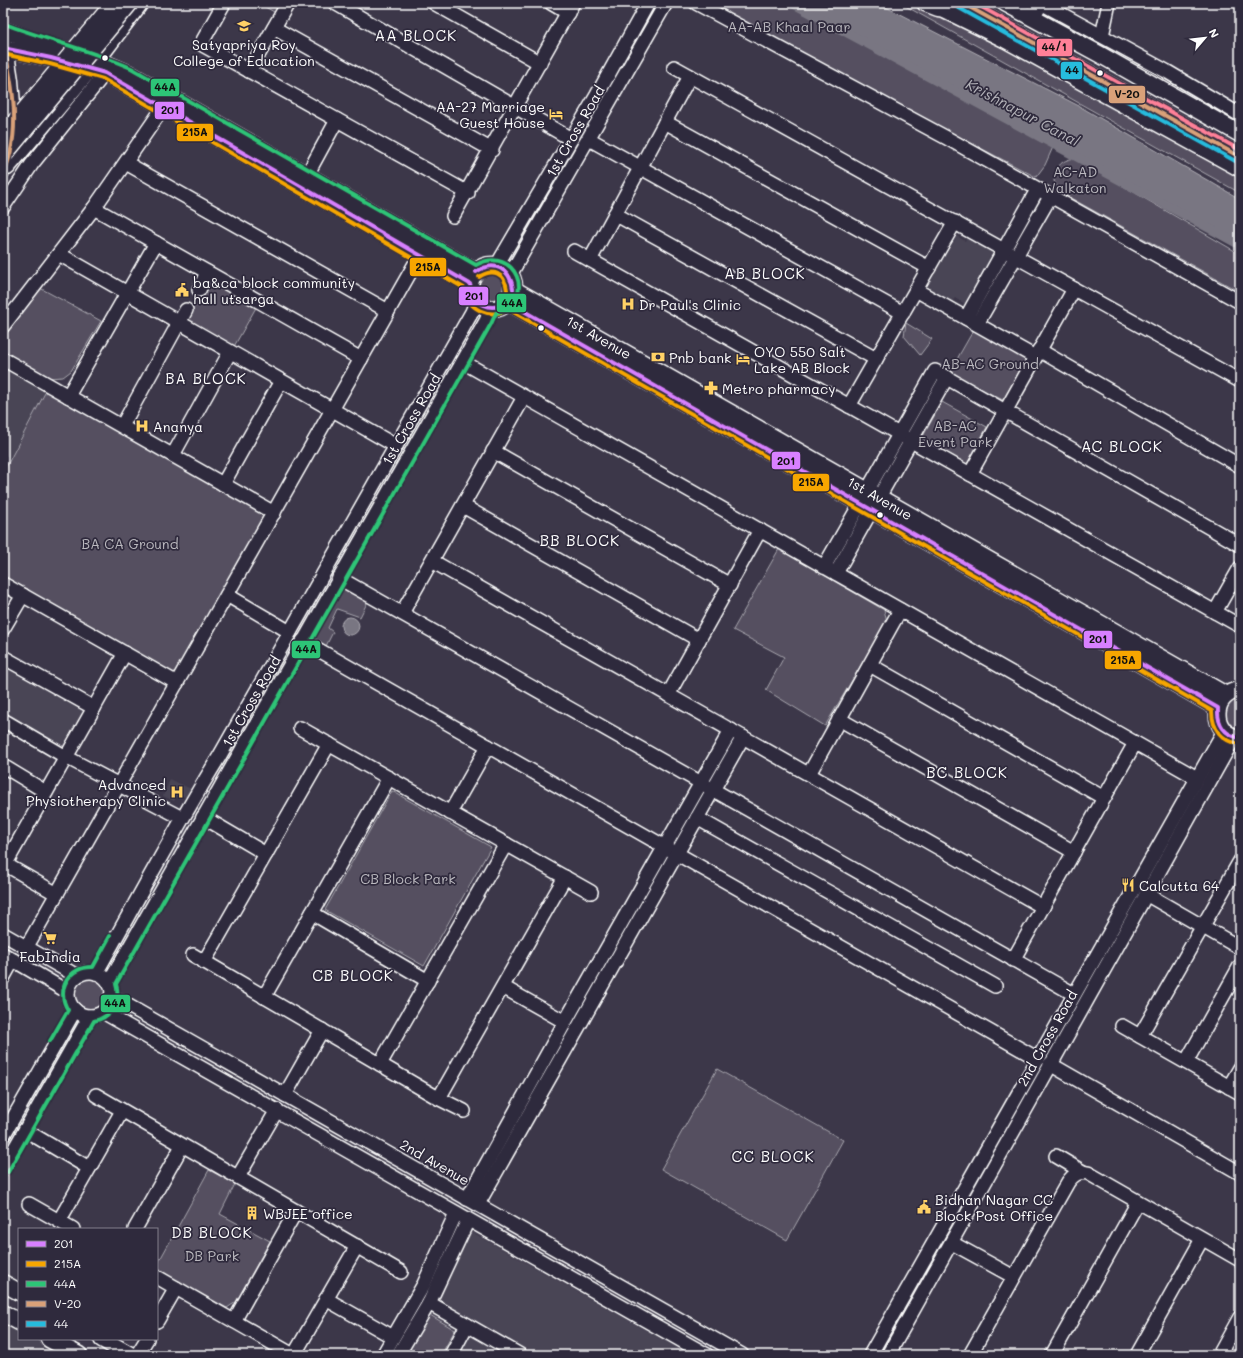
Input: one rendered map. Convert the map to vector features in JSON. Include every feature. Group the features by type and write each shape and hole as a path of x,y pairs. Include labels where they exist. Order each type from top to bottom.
{"main road":[{"path":"61,55 104,3"},
{"path":"3,136 114,3"},
{"path":"4,165 130,3"},
{"path":"4,165 97,67 140,3"},
{"path":"962,3 1240,157"},
{"path":"1005,3 1240,134"},
{"path":"1032,17 1040,3"},
{"path":"932,5 979,12"},
{"path":"3,30 34,42 61,55 97,67 128,73 307,175 420,255 473,278"},
{"path":"4,165 12,134 12,107 11,81 3,46 61,55"},
{"path":"97,67 163,108 372,220 473,278"},
{"path":"497,265 502,267 510,288 503,305 486,308 476,302 471,294 473,278 486,266 497,265"},
{"name":"1st Avenue","path":"510,288 638,368 869,501 1119,643 1228,698"},
{"path":"1228,698 1218,720 1233,736"},
{"path":"3,1283 18,1291"},
{"path":"3,1313 18,1321"},
{"path":"51,1340 79,1355"},
{"path":"104,1340 130,1355"}],"street":[{"path":"224,3 201,44 468,193"},
{"path":"249,71 288,3"},
{"path":"335,3 571,139"},
{"path":"434,3 540,63"},
{"path":"453,216 468,193 571,8 551,3"},
{"path":"497,265 597,95 648,3"},
{"name":"1st Cross Road","path":"510,288 589,139 666,3"},
{"path":"696,3 1240,302"},
{"path":"1040,3 1166,71 1240,115"},
{"path":"1102,36 1109,3"},
{"path":"932,5 1005,41 1240,170"},
{"path":"274,28 492,150"},
{"path":"3,207 97,67"},
{"path":"674,67 1240,381"},
{"path":"590,260 690,76"},
{"path":"597,95 610,102"},
{"path":"3,326 94,208 163,108"},
{"path":"307,175 337,120"},
{"path":"665,122 929,268"},
{"path":"589,139 903,313"},
{"path":"126,163 388,311"},
{"path":"966,318 1038,190"},
{"path":"977,324 1050,197"},
{"path":"94,208 361,360"},
{"path":"615,214 876,359"},
{"path":"849,406 955,222"},
{"path":"68,396 156,243"},
{"path":"574,251 1240,626"},
{"path":"58,254 396,446"},
{"path":"26,948 420,255"},
{"path":"199,290 207,272"},
{"path":"970,474 1074,289"},
{"path":"916,290 977,324 1037,354 1240,466"},
{"name":"1st Cross Road","path":"96,973 153,873 182,818 219,757 472,312 476,302"},
{"name":"1st Cross Road","path":"109,983 463,362 491,308"},
{"path":"122,426 186,310"},
{"path":"173,455 230,352"},
{"path":"3,359 274,513"},
{"path":"463,362 1197,778"},
{"path":"941,374 1240,545"},
{"path":"836,573 899,434 941,374"},
{"path":"824,567 911,441 941,374"},
{"path":"223,484 281,381"},
{"path":"402,613 524,397"},
{"path":"494,451 730,585"},
{"path":"463,506 699,640"},
{"path":"352,523 366,531"},
{"path":"668,695 760,530"},
{"path":"432,561 1043,907"},
{"path":"1215,612 1240,568"},
{"path":"339,578 1074,994"},
{"path":"3,584 177,683"},
{"path":"3,629 22,595"},
{"path":"227,595 290,632"},
{"path":"809,774 900,610"},
{"path":"303,642 665,846 1038,1060"},
{"path":"57,894 4,864 125,653"},
{"path":"3,657 94,708"},
{"path":"870,665 1104,798"},
{"path":"839,719 1074,852"},
{"path":"3,720 66,757 182,818"},
{"path":"300,728 591,892"},
{"path":"472,1202 565,1022 731,730"},
{"path":"1189,806 1197,778 1233,736"},
{"name":"2nd Cross Road","path":"870,1355 1074,994 1233,736"},
{"path":"472,1202 609,972 743,737"},
{"path":"1013,960 1135,743"},
{"path":"204,962 329,744"},
{"path":"450,813 488,746"},
{"path":"3,766 46,792"},
{"path":"264,997 389,778"},
{"name":"2nd Cross Road","path":"888,1355 1146,894 1189,806"},
{"path":"203,817 266,854"},
{"path":"697,818 995,986"},
{"path":"380,1064 506,844"},
{"path":"1140,1036 1240,861"},
{"path":"153,873 167,881"},
{"path":"439,1098 565,877"},
{"path":"1146,894 1240,948"},
{"path":"312,914 428,981"},
{"path":"3,934 77,976"},
{"path":"193,956 464,1111"},
{"path":"3,978 8,957 68,992"},
{"path":"597,966 609,972"},
{"path":"1186,1062 1240,966"},
{"path":"86,972 96,973 109,983 111,996 109,1005 103,1012 90,1016 79,1013 69,1002 68,992 71,983 77,976 86,972"},
{"path":"503,987 565,1022"},
{"name":"2nd Avenue","path":"111,996 742,1355"},
{"path":"3,1136 75,1010"},
{"path":"103,1012 277,1110 456,1214 707,1355"},
{"path":"3,1168 90,1016"},
{"path":"1057,1026 1068,1032"},
{"path":"1122,1026 1235,1090 1240,1068"},
{"path":"285,1095 322,1030"},
{"path":"1050,1064 1240,1172"},
{"path":"96,1095 401,1272"},
{"path":"238,1177 277,1110"},
{"path":"59,1221 122,1111"},
{"path":"25,1130 90,1168"},
{"path":"136,1228 182,1146"},
{"path":"1056,1156 1240,1260"},
{"path":"970,1355 1068,1182 1074,1175 1083,1172"},
{"path":"959,1198 973,1205"},
{"path":"1052,1355 1138,1202"},
{"path":"29,1204 71,1228"},
{"path":"234,1321 296,1211"},
{"path":"383,1355 424,1284 456,1214"},
{"path":"398,1355 429,1303 468,1220"},
{"path":"506,1241 515,1226"},
{"path":"1137,1355 1202,1239"},
{"path":"952,1243 1014,1277"},
{"path":"158,1278 293,1355 357,1246"},
{"path":"158,1320 176,1288"},
{"path":"326,1299 393,1337"},
{"path":"429,1303 520,1355"},
{"path":"408,1311 420,1318"},
{"path":"1219,1355 1240,1317"},
{"path":"451,1355 467,1325"},
{"path":"138,1355 146,1340"}],"shaded area":[{"path":"969,233 996,249 989,259 993,262 967,305 955,298 952,302 926,287 957,236 965,241"},
{"path":"3,363 46,391 11,458 3,454"},
{"path":"3,660 91,709 64,753 3,716"},
{"name":"Advanced Physiotherapy Clinic","path":"170,779 191,789 187,798 178,794 174,801 163,796"},
{"path":"466,1229 479,1236 690,1355 394,1355"},
{"path":"3,1317 18,1325 18,1340 45,1340 72,1355 3,1355"}],"green space":[{"path":"258,3 282,3 276,13"},
{"name":"AA-AB Khaal Paar","path":"703,3 788,3 1050,142 1053,147 1045,165 1036,177"},
{"path":"900,3 978,19 1240,167 1240,193"},
{"name":"AC-AD Walkaton","path":"1075,158 1240,254 1240,292 1060,192 1054,181 1056,172 1062,163"},
{"path":"490,274 499,278 503,287 499,296 490,300 481,296 477,287 481,278"},
{"path":"208,275 258,304 232,350 183,322"},
{"path":"40,288 101,321 71,371 63,377 48,378 3,351 4,336"},
{"path":"906,323 932,339 920,355 904,336"},
{"name":"AB-AC Ground","path":"977,324 1029,354 1003,400 949,373"},
{"name":"BA CA Ground","path":"46,391 269,514 176,675 3,576 3,473"},
{"name":"AB-AC Event Park","path":"942,402 987,427 967,464 922,438"},
{"path":"779,549 884,610 887,621 825,726 766,690 784,657 733,630"},
{"path":"340,581 369,599 360,617 337,609 328,628 333,632 326,646 309,637"},
{"path":"1240,698 1240,732 1226,723 1225,714 1229,704 1235,699"},
{"name":"CB Block Park","path":"392,791 491,847 424,966 325,910"},
{"path":"90,978 102,983 107,995 102,1007 90,1012 78,1007 73,995 78,983"},
{"path":"717,1069 843,1140 787,1240 661,1169"},
{"name":"DB Park","path":"209,1170 235,1184 220,1214 270,1241 236,1302 227,1308 158,1271 158,1263"},
{"path":"425,1312 455,1330 441,1355 400,1355"}],"water":[{"path":"797,3 878,3 1079,106 1240,199 1240,245 1116,174 925,74"},
{"path":"350,617 356,620 359,626 356,632 350,635 344,632 341,626 344,620"}],"waterway":[{"name":"Krishnapur Canal","path":"792,3 1240,245"}],"transit line":[{"name":"V-20","path":"962,3 1240,157"},
{"name":"44/1","path":"974,3 1240,150"},
{"name":"44","path":"959,8 1237,162"},
{"name":"44A","path":"5,24 131,68 476,265 490,260 502,262 511,268 517,276 519,287 516,297 509,306 496,313 116,984 117,996 114,1007 106,1016 94,1021 8,1172"},
{"name":"V-20","path":"3,43 10,76 14,109 12,143 9,159 3,174"},
{"name":"201","path":"3,48 51,58 105,73 470,284 474,297 483,305 495,307 508,302 1218,708 1220,724 1234,737 1240,738"},
{"name":"215A","path":"3,54 50,64 103,79 464,288 469,302 474,307 487,313 501,312 508,309 1212,711 1212,717 1219,733 1228,740 1239,744"},
{"name":"201","path":"476,272 483,268 500,268 505,271 513,289"},
{"name":"215A","path":"479,277 489,273 498,274 504,280 507,290"},
{"name":"44A","path":"50,1041 68,1010 64,1002 63,995 64,987 67,981 77,970 93,967 110,936"}],"place":[{"name":"Satyapriya Roy College of Education","path":"244,26"},
{"name":"AA-27 Marriage Guest House","path":"556,114"},
{"name":"ba&ca block community hall utsarga","path":"182,290"},
{"name":"Dr Paul's Clinic","path":"628,304"},
{"name":"Pnb bank","path":"658,357"},
{"name":"OYO 550 Salt Lake AB Block","path":"743,359"},
{"name":"Metro pharmacy","path":"711,388"},
{"name":"Ananya","path":"142,426"},
{"name":"Advanced Physiotherapy Clinic","path":"177,792"},
{"name":"Calcutta 64","path":"1128,885"},
{"name":"FabIndia","path":"50,938"},
{"name":"Bidhan Nagar CC Block Post Office","path":"924,1207"},
{"name":"WBJEE office","path":"252,1213"}],"district":[{"name":"AA BLOCK","path":"416,35"},
{"name":"AB BLOCK","path":"765,273"},
{"name":"BA BLOCK","path":"206,378"},
{"name":"AC BLOCK","path":"1122,446"},
{"name":"BB BLOCK","path":"580,540"},
{"name":"BC BLOCK","path":"967,772"},
{"name":"CB BLOCK","path":"353,975"},
{"name":"CC BLOCK","path":"773,1156"},
{"name":"DB BLOCK","path":"212,1232"}]}
